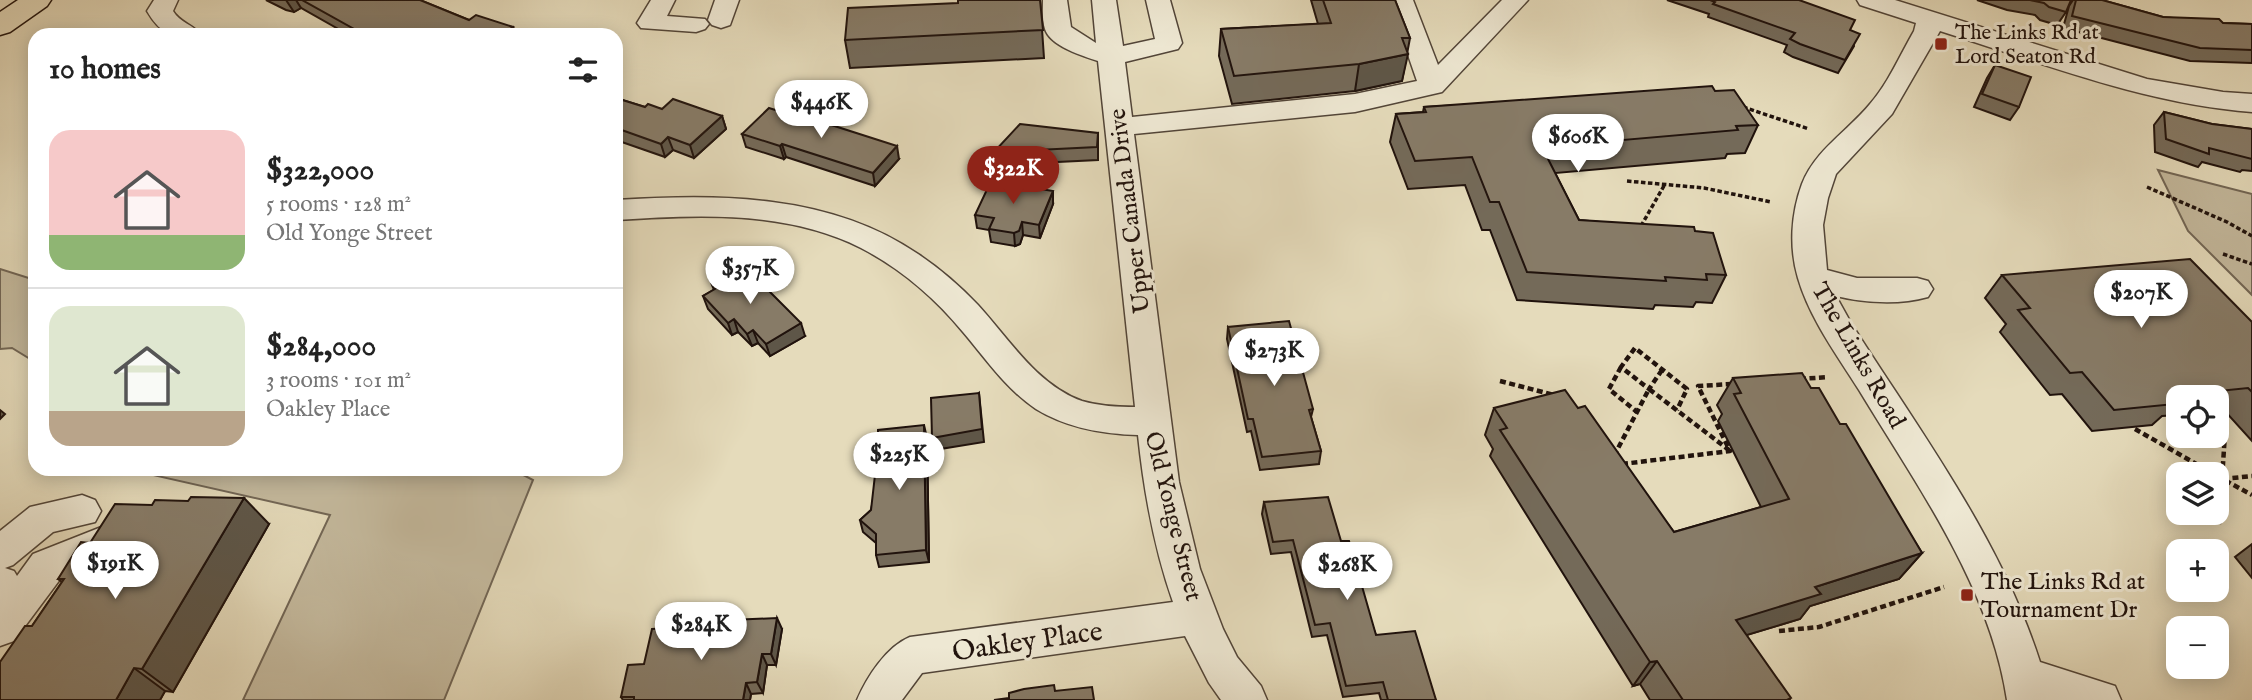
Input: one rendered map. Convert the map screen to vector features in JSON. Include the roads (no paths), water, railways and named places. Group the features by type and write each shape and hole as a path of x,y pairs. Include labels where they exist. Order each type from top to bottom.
{"main road":[{"path":"0,26 37,0"}],"street":[{"path":"166,0 160,12 167,23 176,28"},
{"path":"663,0 650,23 715,15"},
{"path":"1055,0 1058,30 1079,46 1111,57 1170,43 1158,0"},
{"name":"Upper Canada Drive","path":"1104,0 1153,422"},
{"path":"1401,0 1432,86"},
{"path":"1119,127 1355,103 1432,86 1516,0"},
{"path":"1869,0 2143,86 2223,101 2252,103"},
{"name":"The Links Road","path":"1929,20 1927,31 1896,89 1880,111 1826,166 1818,181 1807,228 1807,247 1818,292 1965,532 1992,587 2026,689"},
{"name":"Old Yonge Street","path":"623,210 681,206 752,208 789,212 823,221 880,247 911,265 946,294 966,314 1000,358 1045,397 1084,415 1120,421 1153,422 1161,482 1181,569 1223,670 1246,700"},
{"path":"1814,278 1857,290 1917,289"},
{"path":"0,553 43,518 82,511"},
{"path":"5,607 47,566 108,540"},
{"name":"Oakley Place","path":"878,700 910,656 1199,617"},
{"path":"2026,689 2099,700"}],"place":[{"name":"The Links Rd at Lord Seaton Rd","path":"1941,44"},
{"name":"The Links Rd at Tournament Dr","path":"1967,595"}]}
